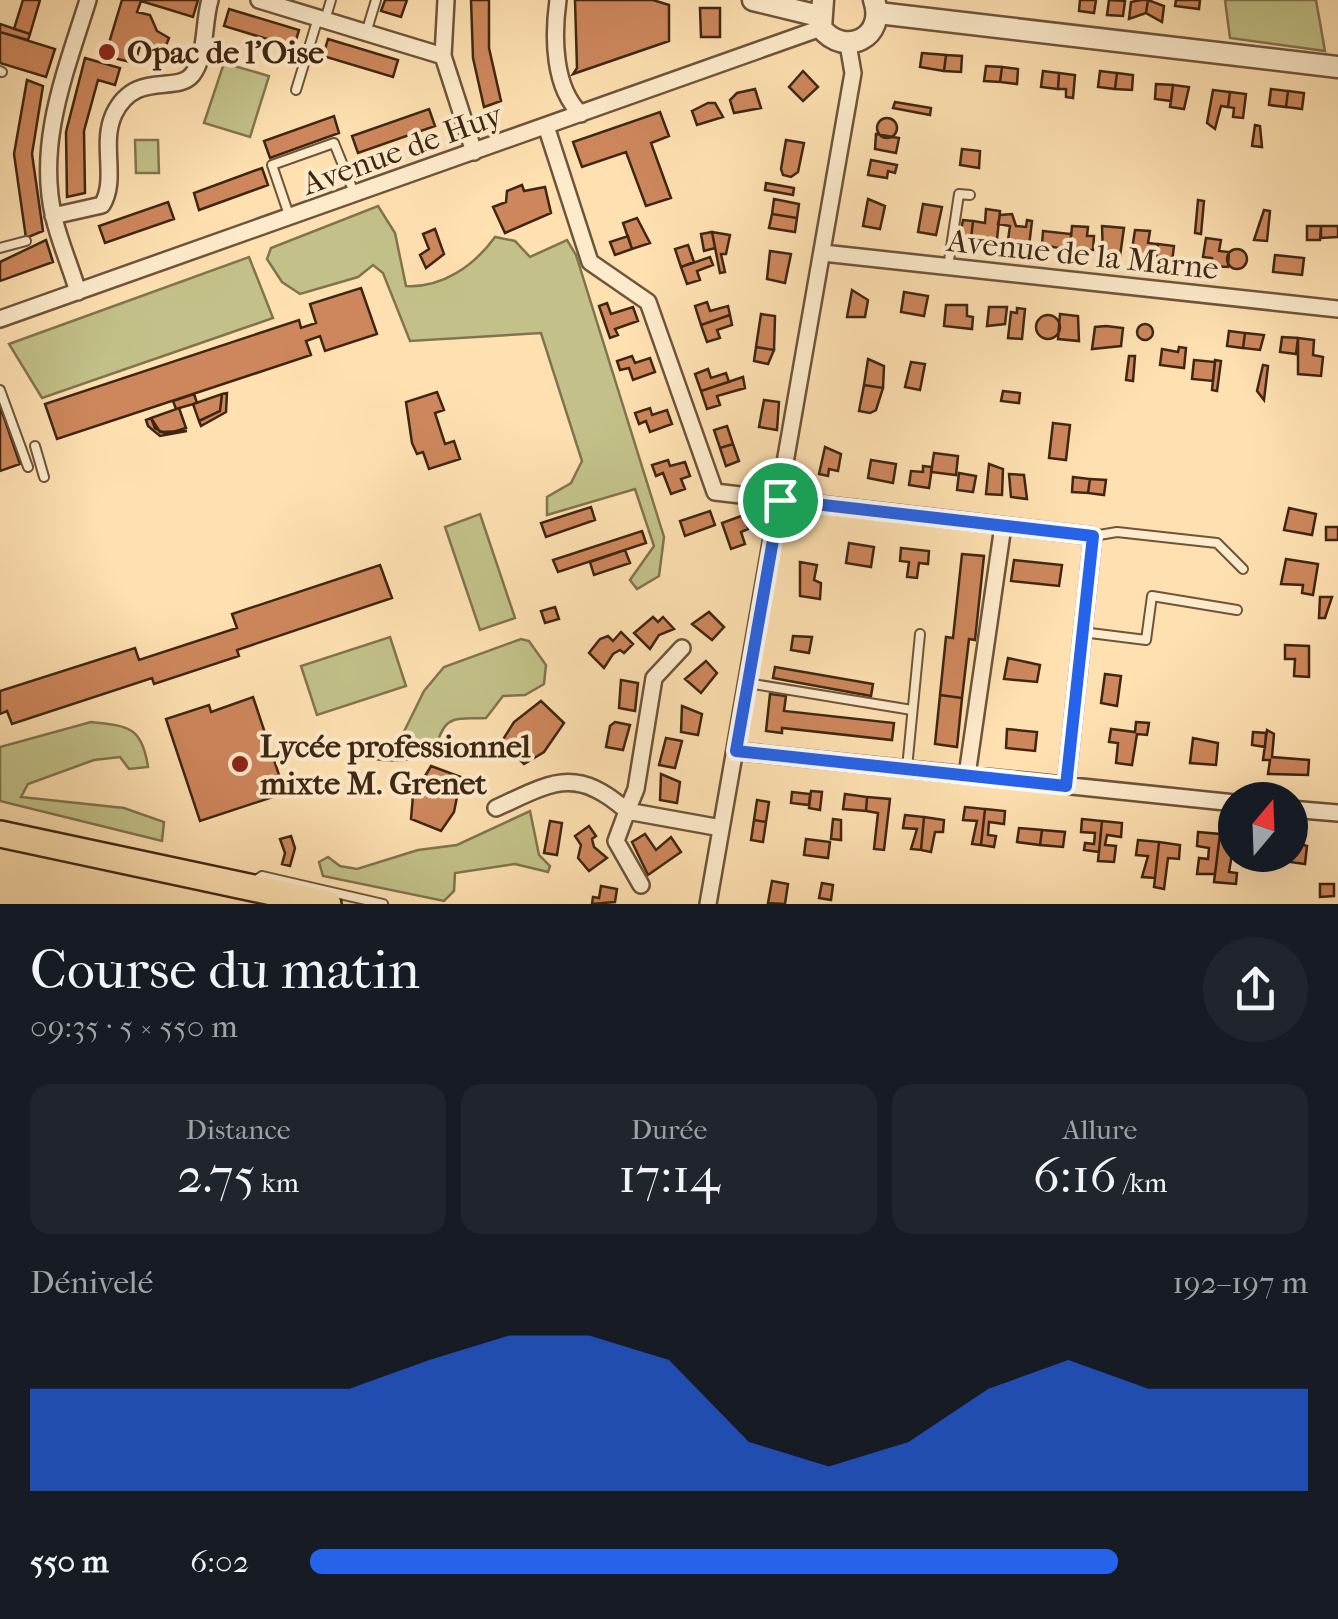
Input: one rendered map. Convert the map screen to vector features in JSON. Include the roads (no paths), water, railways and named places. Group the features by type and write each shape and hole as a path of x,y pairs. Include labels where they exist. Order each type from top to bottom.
{"main road":[{"path":"0,834 328,904"},
{"path":"234,884 273,904"}],"street":[{"path":"78,292 52,227 48,160 53,111 88,0"},
{"path":"52,227 102,205 108,194 106,140 115,111 135,90 153,83 180,83 193,74 203,46 202,26 210,0"},
{"path":"258,0 443,56"},
{"path":"446,0 443,56 474,152"},
{"path":"558,0 554,24 559,64 566,99 580,114"},
{"path":"753,0 821,15 837,42 848,44 869,35 876,7 1338,67"},
{"name":"Avenue de Huy","path":"0,319 580,114 821,15"},
{"path":"708,904 853,73 848,44"},
{"path":"546,126 590,262 648,302 716,492 1093,536 1066,786"},
{"name":"Avenue de la Marne","path":"823,253 1338,309"},
{"path":"967,775 1003,526"},
{"path":"640,885 616,841 636,790 654,678 682,648"},
{"path":"736,751 1218,801"},
{"path":"496,808 556,781 602,788 627,811 720,828"},
{"path":"1308,810 1338,813"}],"lane":[{"path":"296,90 331,0"},
{"path":"366,33 376,0"},
{"path":"290,218 272,165 334,142 355,195"},
{"path":"948,267 959,194 970,195"},
{"path":"0,248 26,240"},
{"path":"0,390 28,467"},
{"path":"35,446 44,477"},
{"path":"1093,536 1117,532 1217,543 1243,570"},
{"path":"1082,632 1146,640 1152,596 1237,610"},
{"path":"906,768 920,634"},
{"path":"747,683 912,710"},
{"path":"234,884 262,876 383,904"}],"place":[{"name":"Opac de l'Oise","path":"107,52"},
{"name":"Lycée professionnel mixte M. Grenet","path":"240,764"}]}
